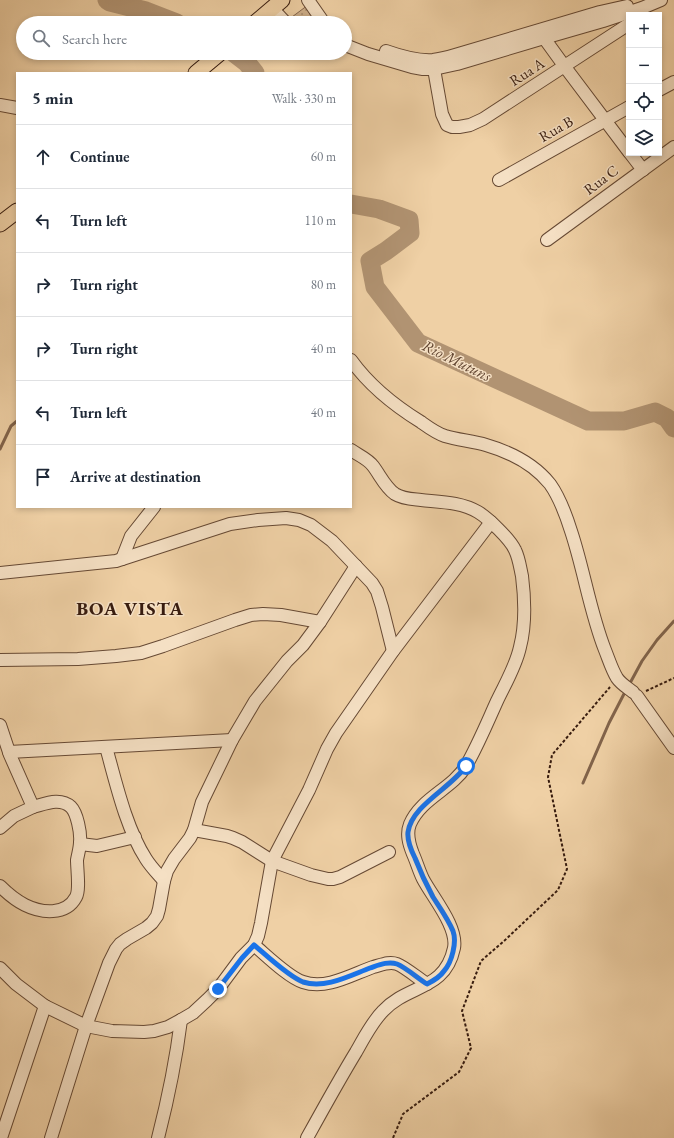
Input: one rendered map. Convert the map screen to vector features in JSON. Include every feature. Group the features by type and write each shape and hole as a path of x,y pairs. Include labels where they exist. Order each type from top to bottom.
{"main road":[{"path":"263,16 277,4"},
{"path":"197,72 212,60"},
{"path":"0,224 16,212"}],"street":[{"path":"308,0 319,16"},
{"path":"352,40 369,50 412,67 434,69 457,64 502,46 600,12 640,9 655,0"},
{"path":"352,46 424,60 433,60 544,38 640,9 661,0"},
{"path":"277,4 283,16"},
{"name":"Rua A","path":"434,69 442,114 447,125 459,127 470,125 490,115 626,26"},
{"path":"544,38 564,67 626,148"},
{"path":"662,88 674,82"},
{"path":"0,105 16,108"},
{"name":"Rua B","path":"499,180 626,109"},
{"name":"Rua C","path":"548,240 674,147"},
{"path":"632,156 643,170"},
{"path":"352,361 370,383 385,397 407,414 434,431 445,436 486,445 504,452 534,468 543,476 551,486 564,509 576,546 597,630 620,682 635,694 674,748"},
{"path":"307,1138 366,1036 383,1011 398,999 427,984 445,971 450,960 455,942 453,933 449,922 422,878 408,839 408,831 414,818 428,801 461,773 466,766 520,649 525,607 520,564 516,552 512,544 491,522 480,513 462,505 410,499 397,495 386,485 372,464 352,451"},
{"path":"122,559 131,536 153,508"},
{"path":"0,573 122,559 230,524 286,518 299,520 311,525 332,541 372,583 377,591 394,651"},
{"path":"0,968 16,984 45,1006 86,1026 112,1031 154,1031 168,1027 193,1012 218,989 254,945 262,923 272,861 309,790 327,748 336,733 394,651 491,522"},
{"path":"51,1138 86,1026 109,963 116,949 127,938 149,926 157,916 167,871 194,830 202,802 232,740 264,688 303,645 320,622 356,566"},
{"path":"0,660 78,659 142,653 251,615 280,615 320,622"},
{"path":"0,725 9,752 33,807"},
{"path":"9,752 61,748 232,740"},
{"path":"106,747 123,806 135,837 147,861 164,881"},
{"path":"0,828 14,816 33,807 62,802 70,806 77,820 80,835 77,862 78,893 73,902 66,908 55,911 41,910 25,905 15,899 0,886"},
{"path":"194,830 233,838 272,861 311,876 322,878 333,879 351,872 389,852"},
{"path":"80,844 97,846 135,837"},
{"path":"254,945 292,977 302,982 319,984 335,981 388,963 398,964 427,984"},
{"path":"1,1138 45,1006"},
{"path":"158,1138 176,1060 181,1020"}],"path":[{"path":"635,694 674,678"},
{"path":"393,1138 403,1114 460,1072 471,1048 462,1011 481,960 504,941 558,890 567,869 548,777 552,755 620,682"}],"shaded area":[{"path":"308,5 315,16 293,16"}],"waterway":[{"name":"Rio Mutuns","path":"107,0 159,16"},
{"name":"Rio Mutuns","path":"243,60 254,72"},
{"name":"Rio Mutuns","path":"352,204 379,209 409,220 410,233 370,261 375,287 418,343 588,421 624,421 655,412 667,418 674,428"},
{"path":"0,449 11,426 16,422"},
{"path":"629,685 642,661 657,640 674,621"},
{"path":"583,783 609,723 626,690"}],"district":[{"name":"BOA VISTA","path":"130,608"}],"route":[{"path":"218,989 254,945 292,977 302,982 312,984 328,983 388,963 398,964 427,984 445,971 454,949 455,942 453,933 449,922 422,878 408,839 408,831 414,818 428,801 461,773 466,766"}]}
